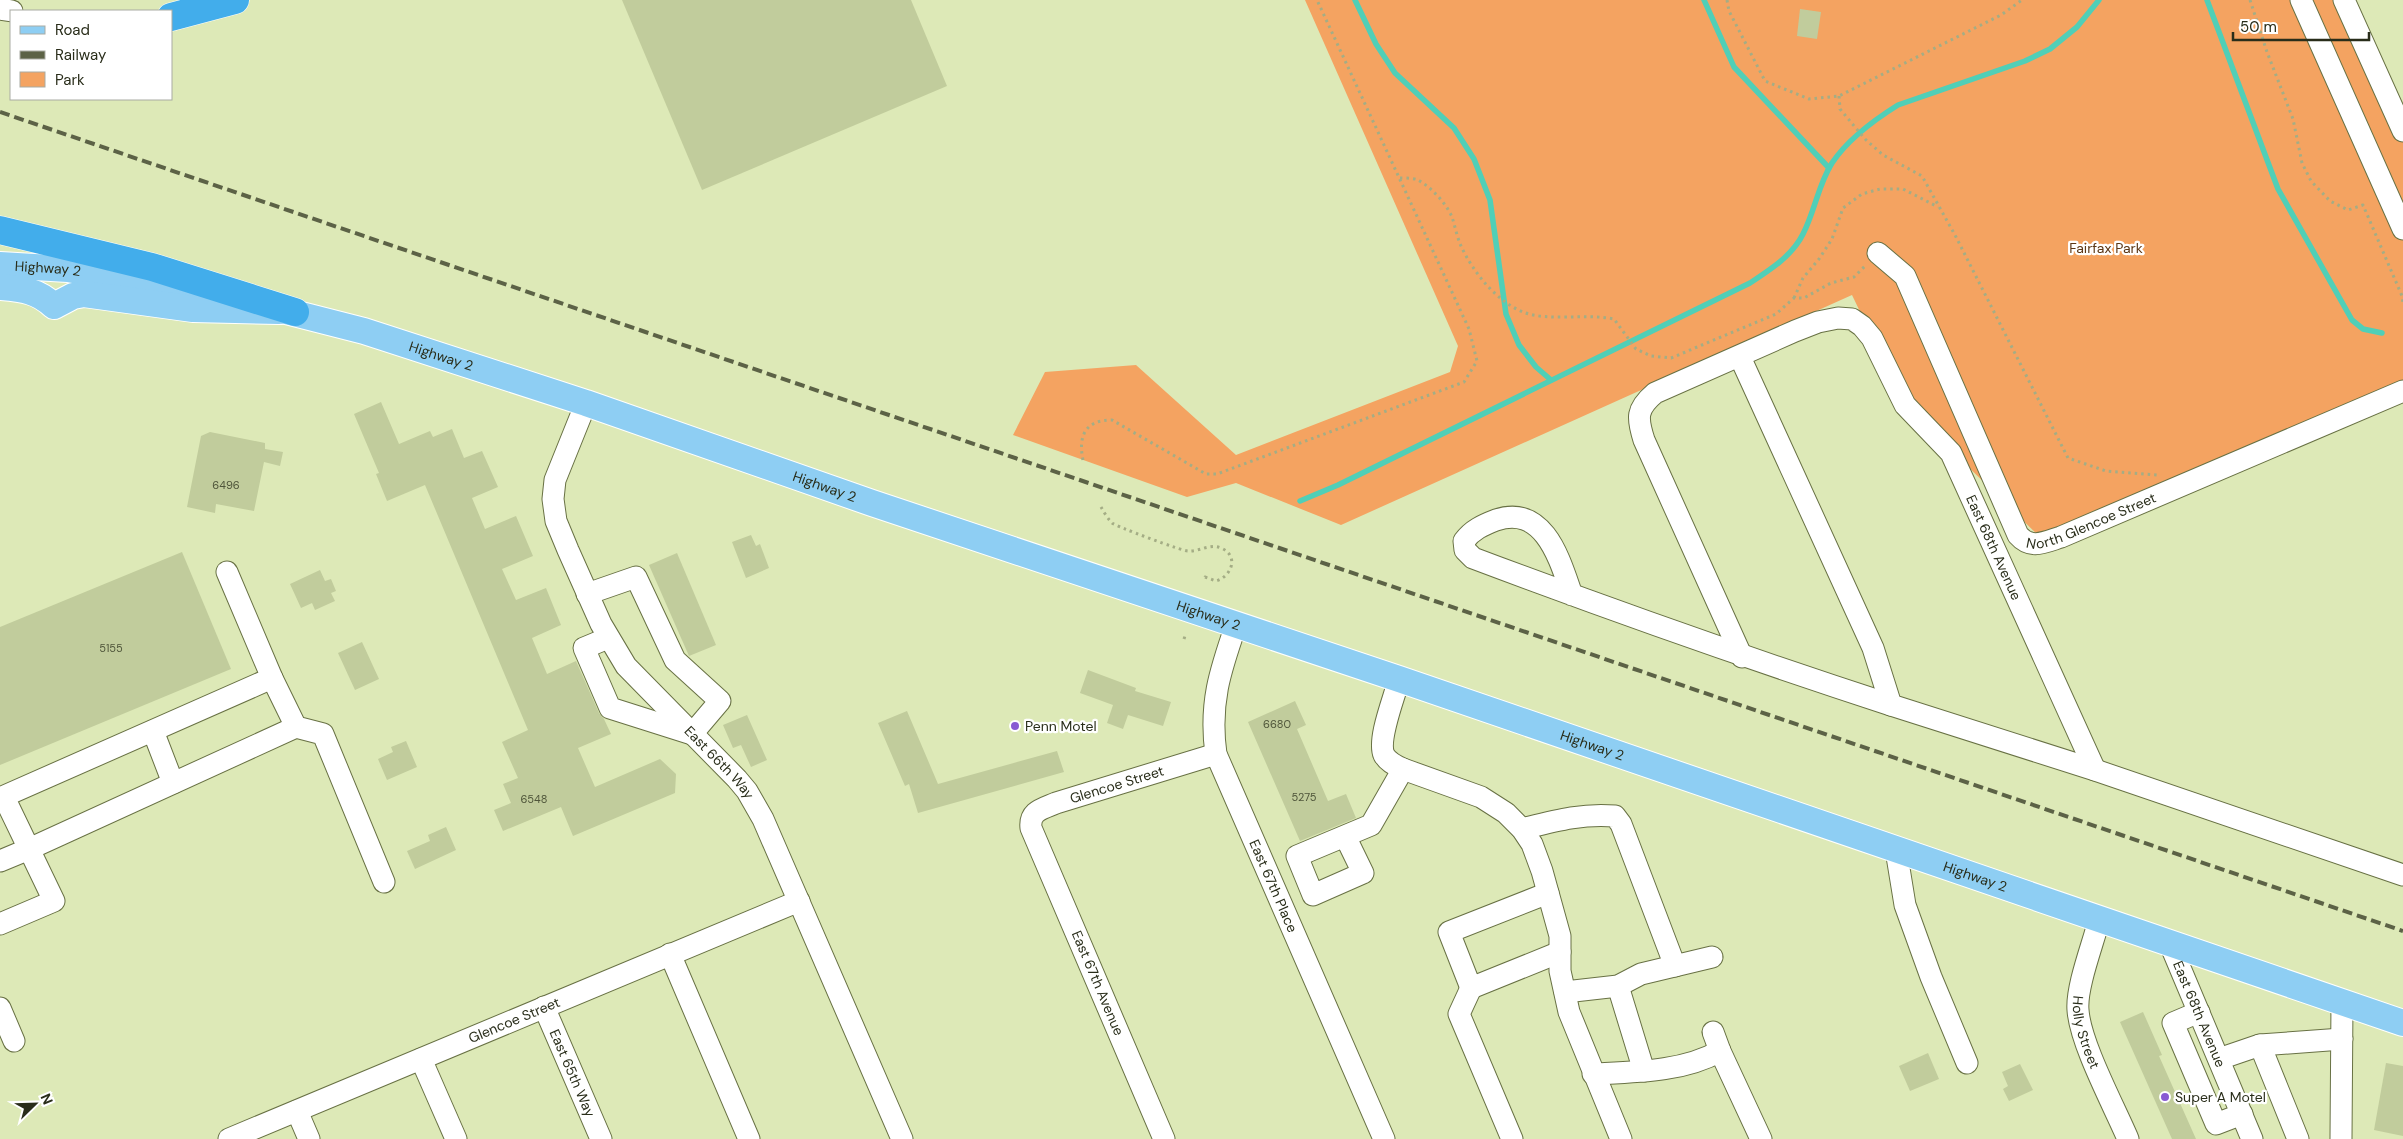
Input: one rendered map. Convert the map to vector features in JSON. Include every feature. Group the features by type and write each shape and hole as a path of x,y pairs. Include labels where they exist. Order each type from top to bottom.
{"highway":[{"path":"172,17 235,0"},
{"path":"0,230 152,267 295,312"}],"main road":[{"name":"Highway 2","path":"0,265 68,269 295,312 372,334 586,404 872,503 1399,679 2403,1023"},
{"path":"0,287 28,289 41,295 54,306 73,296 84,294 193,309 295,312"}],"street":[{"path":"2301,0 2403,229"},
{"path":"2344,0 2403,130"},
{"name":"North Glencoe Street","path":"1878,252 1905,276 2018,535 2024,542 2034,545 2061,536 2403,391"},
{"name":"East 68th Avenue","path":"1740,357 1818,322 1838,318 1852,320 1862,326 1872,338 1905,405 1951,453 2095,770"},
{"path":"1742,657 1644,440 1638,419 1641,408 1655,393 1740,357 1873,648 1891,705"},
{"name":"East 66th Way","path":"586,404 554,480 553,499 556,521 587,594 608,638 626,666 747,791 763,819 902,1139"},
{"path":"1572,595 1553,544 1532,523 1520,518 1504,518 1471,532 1464,541 1465,550 1473,558 1572,595 1742,657 2095,770 2403,875"},
{"path":"227,572 272,678 296,727"},
{"path":"587,594 636,577 675,660 720,700 692,734 610,708 584,648 608,638"},
{"name":"East 67th Place","path":"1236,625 1224,659 1214,699 1212,717 1216,754 1384,1139"},
{"path":"0,924 54,901 2,798 272,678"},
{"path":"1399,679 1381,742 1384,755 1392,763 1403,769 1481,797 1506,813 1522,829 1532,844 1560,936 1560,971 1568,1012 1621,1139"},
{"path":"0,861 296,727 323,734 384,882"},
{"path":"153,731 174,783"},
{"name":"Glencoe Street","path":"1031,828 1031,815 1036,811 1056,803 1216,754"},
{"path":"1345,836 1371,824 1403,769"},
{"path":"1522,829 1569,817 1595,814 1615,816 1621,824 1675,966"},
{"name":"East 67th Avenue","path":"1031,828 1164,1139"},
{"path":"1896,850 1905,905 1931,976 1967,1063"},
{"path":"1471,988 1449,932 1548,893"},
{"name":"Glencoe Street","path":"229,1139 799,900"},
{"name":"Holly Street","path":"2099,920 2079,995 2078,1009 2081,1028 2128,1139"},
{"name":"East 68th Avenue","path":"2170,944 2252,1139"},
{"path":"1512,1139 1458,1014 1471,988 1560,952"},
{"path":"670,954 749,1139"},
{"path":"1565,992 1618,986 1642,974 1712,957"},
{"path":"1618,986 1644,1071"},
{"path":"2341,1139 2342,1002"},
{"name":"East 65th Way","path":"544,1007 602,1139"},
{"path":"0,1008 14,1041"},
{"path":"2199,1012 2172,1023 2216,1124 2242,1114"},
{"path":"2219,1059 2260,1045 2342,1040"},
{"path":"1594,1074 1644,1071 1706,1059 1716,1041 1761,1139"},
{"path":"2260,1045 2298,1139"},
{"path":"421,1059 456,1139"},
{"path":"297,1111 309,1139"}],"path":[{"path":"1083,460 1080,445 1088,428 1096,422 1112,420 1206,474 1218,474 1464,382 1477,361 1469,329 1316,0"},
{"path":"1727,0 1729,11 1766,81 1809,99 1839,96 2001,15 2022,0"},
{"path":"2250,0 2267,52 2293,119 2302,163 2311,181 2330,201 2348,210 2363,205 2402,296 2403,303"},
{"path":"1839,96 1840,110 1865,139 1883,155 1922,176 2068,458 2106,471 2162,475"},
{"path":"1399,178 1417,179 1437,196 1451,215 1461,246 1474,270 1494,293 1523,312 1549,318 1574,315 1614,319 1636,349 1651,356 1671,358 1776,314 1794,298 1803,278 1832,239 1843,208 1862,194 1880,189 1903,189 1940,208"},
{"path":"1794,298 1804,298 1831,283 1854,277 1878,252"},
{"path":"1101,507 1113,524 1187,552 1211,546 1226,550 1231,556 1232,563 1229,572 1223,579 1216,581 1204,577 1204,580"}],"green space":[{"name":"Fairfax Park","path":"1305,0 2344,0 2403,131 2403,391 2045,542 1905,405 1852,295 1341,525 1236,483 1187,497 1013,435 1045,372 1136,365 1236,455 1450,372 1458,346"}],"building":[{"path":"622,0 911,0 947,86 702,190"},
{"path":"1800,9 1821,12 1817,39 1797,36"},
{"path":"381,402 399,444 430,431 433,437 452,429 464,458 482,451 498,487 472,498 485,529 516,516 533,556 502,569 516,600 546,588 561,625 532,638 547,674 576,661 599,713 611,734 578,748 595,787 660,759 676,774 675,793 573,836 561,807 503,831 494,810 511,803 503,784 518,778 502,742 528,730 425,485 387,501 376,474 379,473 354,414"},
{"path":"210,432 265,443 265,449 283,452 280,466 264,462 254,511 216,504 215,513 187,507 201,436"},
{"path":"751,535 756,546 760,544 769,568 746,578 732,542"},
{"path":"182,552 231,669 0,765 0,627"},
{"path":"677,553 716,645 689,656 649,565"},
{"path":"320,570 325,581 331,579 336,591 331,593 335,601 315,610 312,603 301,608 290,584"},
{"path":"362,642 379,679 355,690 338,653"},
{"path":"1088,670 1136,688 1135,691 1171,702 1163,726 1128,715 1123,729 1107,723 1113,705 1080,693"},
{"path":"1295,701 1306,725 1297,729 1328,801 1346,794 1356,818 1300,841 1248,722"},
{"path":"907,711 938,784 1057,751 1064,772 918,813 909,784 905,786 878,723"},
{"path":"747,715 767,760 751,767 741,745 733,748 723,725"},
{"path":"406,741 417,767 387,780 378,759 393,752 391,747"},
{"path":"446,827 456,850 415,869 407,851 430,841 428,835"},
{"name":"Super A Motel","path":"2143,1012 2162,1055 2159,1056 2196,1139 2172,1139 2120,1022"},
{"path":"1928,1053 1939,1079 1910,1091 1899,1066"},
{"path":"2386,1063 2403,1066 2403,1136 2374,1130"},
{"path":"2020,1064 2033,1090 2009,1101 2003,1089 2008,1086 2002,1072"}],"waterway":[{"path":"1355,0 1376,44 1395,73 1454,128 1474,159 1490,200 1506,314 1519,345 1536,367 1551,380"},
{"path":"1704,0 1734,67 1829,168"},
{"path":"1300,501 1338,485 1750,283 1780,262 1793,249 1807,225 1827,171 1838,154 1862,131 1898,105 2025,61 2050,49 2077,27 2099,0"},
{"path":"2207,0 2278,189 2352,320 2363,329 2382,333"}],"railway":[{"path":"0,112 2403,931"}],"place":[{"name":"Penn Motel","path":"1015,726"},
{"name":"Super A Motel","path":"2165,1097"}]}
